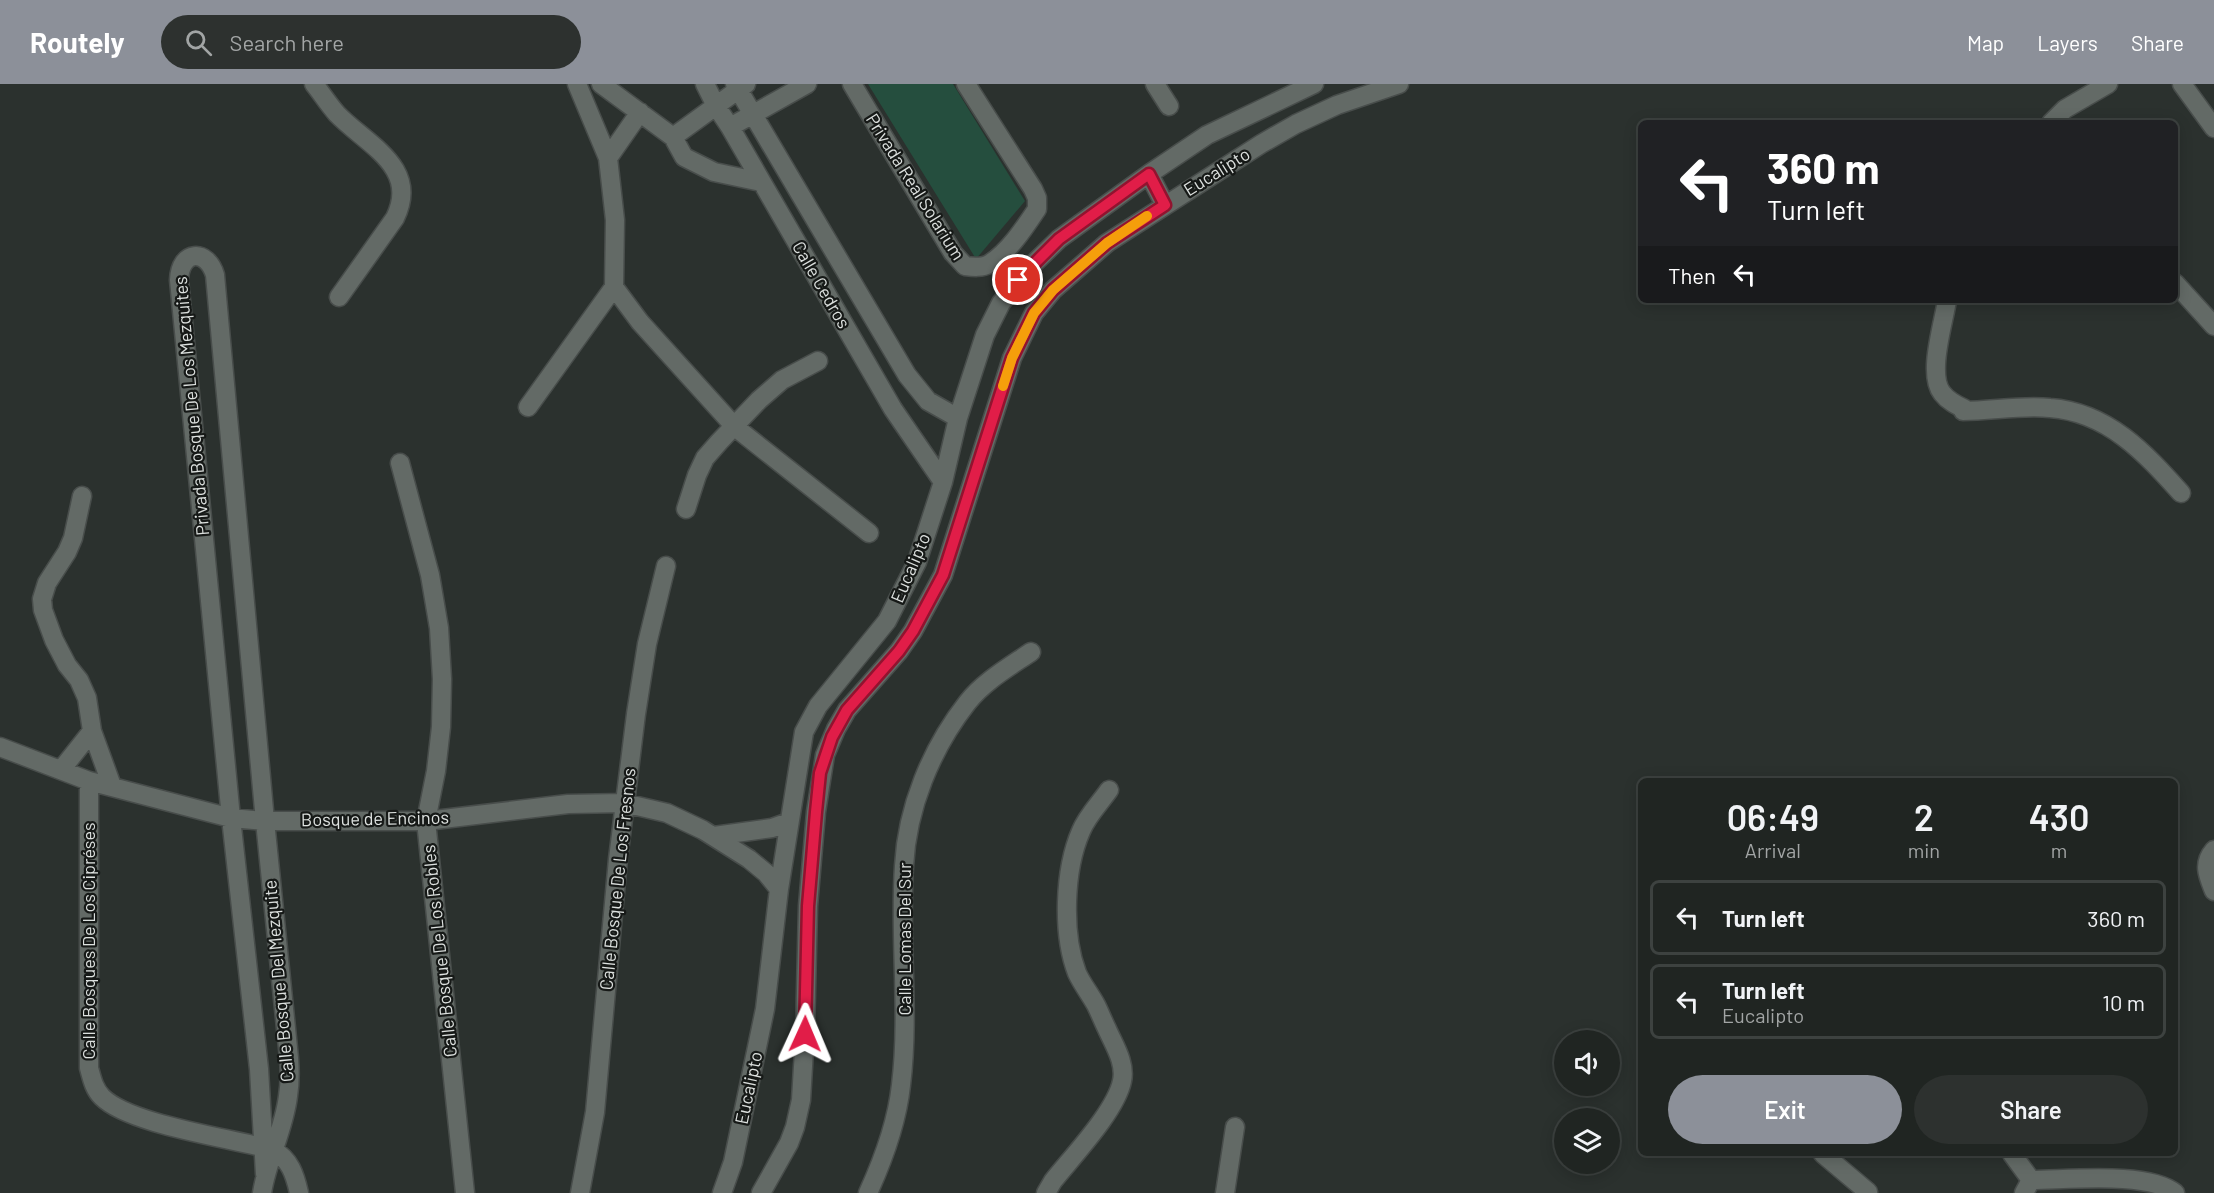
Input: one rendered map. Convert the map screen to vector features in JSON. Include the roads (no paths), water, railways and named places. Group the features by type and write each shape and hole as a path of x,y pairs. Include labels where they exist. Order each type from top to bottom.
{"street":[{"path":"315,84 336,113 387,156 398,171 402,190 401,206 396,218 339,297"},
{"path":"528,407 614,287 615,220 608,158 577,84"},
{"path":"601,84 673,137 684,158 714,172 761,182"},
{"name":"Calle Cedros","path":"705,84 893,409 943,482"},
{"path":"730,127 807,84"},
{"name":"Privada Real Solarium","path":"852,84 960,262 965,266 981,267 989,264 1017,238 1037,209 1037,198 966,84"},
{"path":"1155,84 1169,106"},
{"name":"Eucalipto","path":"722,1193 733,1162 765,1009 779,889 804,732 818,706 887,621 918,562 943,482 958,418 985,335 1001,303 1010,290 1059,239 1149,174 1207,135 1314,84"},
{"name":"Eucalipto","path":"761,1193 789,1143 801,1100 808,906 820,773 832,737 847,710 899,651 913,631 943,575 1012,358 1034,313 1053,290 1107,243 1165,205 1296,124 1337,105 1399,84"},
{"path":"2053,120 2065,109 2108,84"},
{"path":"2182,84 2214,128"},
{"path":"673,137 740,86"},
{"name":"Calle Cedros","path":"740,86 752,113 916,389 938,408 958,418"},
{"path":"608,158 640,112"},
{"path":"1149,174 1165,205"},
{"name":"Privada Bosque De Los Mezquites","path":"231,818 179,280 182,263 186,258 193,256 206,259 215,275 265,821"},
{"path":"2178,286 2214,326"},
{"path":"614,287 639,322 735,427 869,533"},
{"path":"1946,303 1937,345 1936,378 1940,391 1950,402 1965,409 1963,411 2051,408 2092,417 2128,438 2151,459 2181,493"},
{"path":"686,509 705,458 759,400 782,380 818,361"},
{"path":"893,409 916,389"},
{"name":"Calle Bosque De Los Robles","path":"400,463 430,575 439,628 442,679 441,727 436,771 426,821 465,1193"},
{"path":"82,496 73,538 67,552 47,583 42,599 45,617 54,640 67,665 79,680 87,698 92,731 112,786"},
{"name":"Calle Bosque De Los Fresnos","path":"580,1193 595,1112 624,803 647,644 666,567"},
{"name":"Calle Lomas Del Sur","path":"868,1193 885,1155 895,1121 902,1084 904,865 915,805 924,776 942,740 968,701 989,682 1031,652"},
{"path":"60,770 92,731"},
{"name":"Bosque de Encinos","path":"0,747 89,780 231,818 265,821 426,821 568,804 624,803 667,813 714,836 766,873 779,889"},
{"name":"Calle Bosques De Los Cipréses","path":"89,780 89,1068 94,1086 102,1097 114,1106 132,1114 182,1129 268,1148"},
{"path":"1054,1189 1109,1110 1122,1081 1123,1069 1119,1056 1096,1004 1078,975 1070,949 1067,922 1068,875 1074,851 1082,829 1109,790"},
{"name":"Calle Bosque Del Mezquite","path":"231,818 268,1148 262,1193"},
{"name":"Calle Bosque Del Mezquite","path":"265,821 289,1058 289,1096 268,1148"},
{"path":"714,836 772,828 789,822"},
{"path":"2214,850 2207,858 2206,871 2214,891"},
{"path":"1226,1193 1235,1127"},
{"path":"268,1148 290,1165 299,1193"},
{"path":"1825,1156 1868,1192"},
{"path":"2013,1156 2028,1186 2139,1179 2163,1186 2175,1193"}]}
